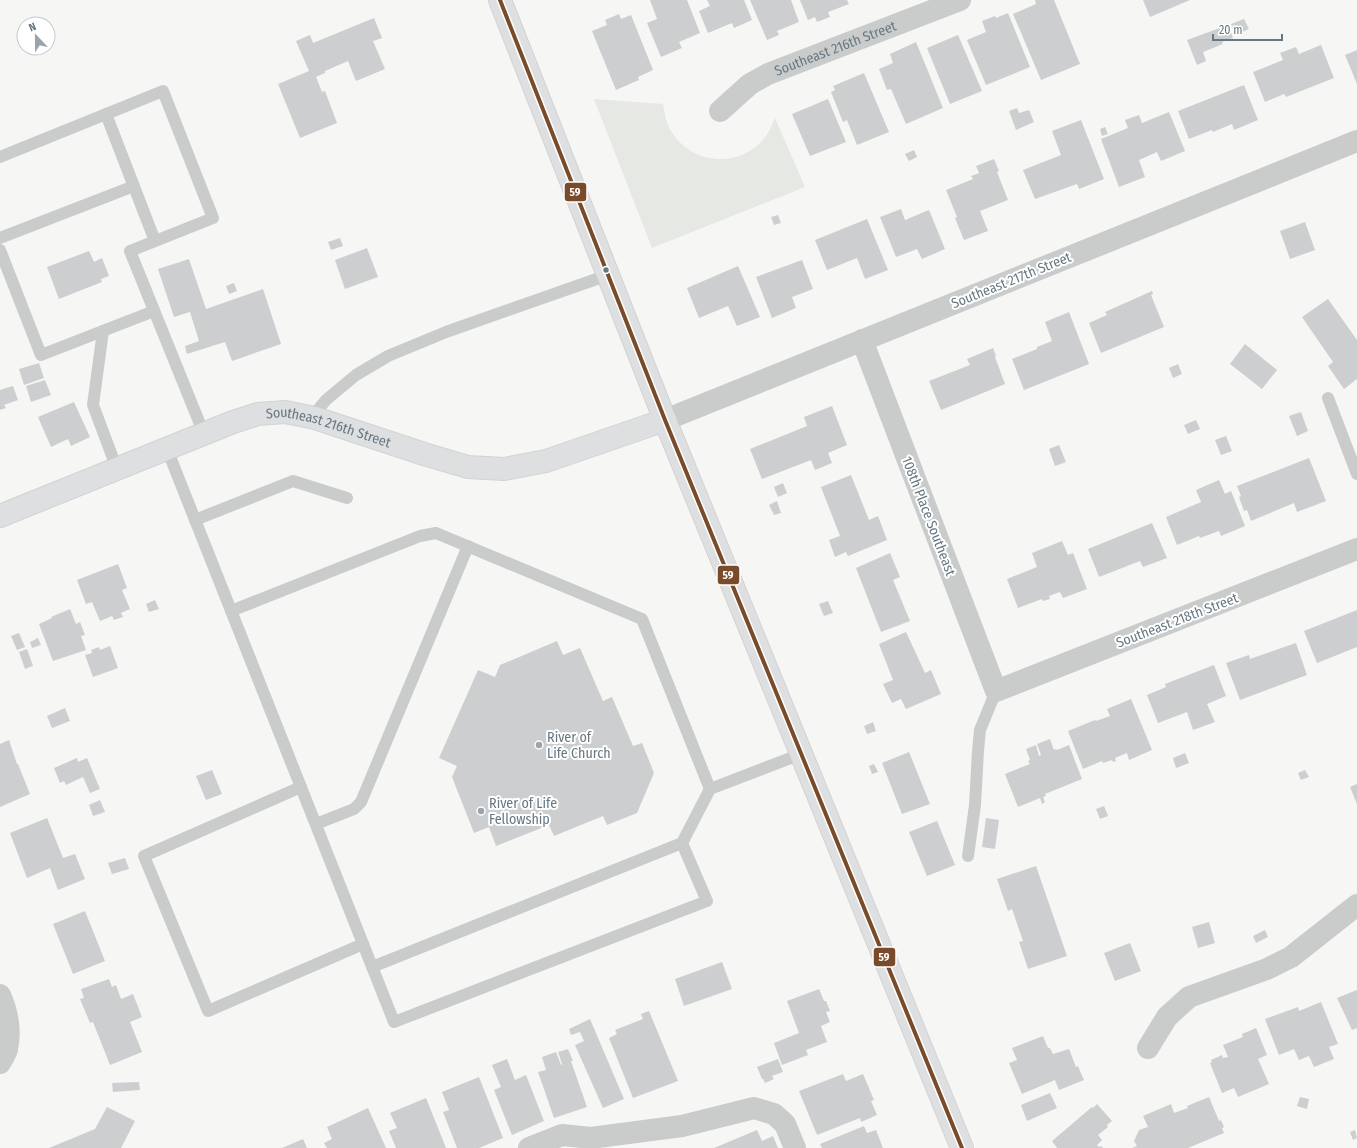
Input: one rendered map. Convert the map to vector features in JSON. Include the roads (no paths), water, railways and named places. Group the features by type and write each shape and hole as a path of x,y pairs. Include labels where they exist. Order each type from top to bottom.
{"main road":[{"path":"500,0 665,420 962,1148"},
{"name":"Southeast 216th Street","path":"0,516 233,422 258,414 285,412 312,417 468,467 504,469 546,461 665,420"}],"street":[{"name":"Southeast 216th Street","path":"720,111 750,84 768,74 960,0"},
{"name":"Southeast 217th Street","path":"665,420 1357,141"},
{"name":"108th Place Southeast","path":"862,340 996,691"},
{"name":"Southeast 218th Street","path":"996,691 1357,549"},
{"path":"1148,1048 1167,1017 1189,998 1267,969 1291,957 1357,905"},
{"path":"0,995 8,1029 4,1057"},
{"path":"529,1148 562,1135 593,1143 682,1126 754,1108 774,1114 785,1124 795,1148"}],"lane":[{"path":"0,157 163,91 213,218 130,251 204,434"},
{"path":"106,114 155,241"},
{"path":"0,238 134,186"},
{"path":"0,250 41,355 154,311"},
{"path":"312,417 326,400 356,375 388,356 446,332 608,275"},
{"path":"103,331 93,405 117,469"},
{"path":"1328,398 1357,474"},
{"path":"166,449 394,1022 707,901 682,843"},
{"path":"195,520 293,481 347,498"},
{"path":"231,611 420,536 436,533 642,619 710,789"},
{"path":"316,824 354,809 361,802 468,546"},
{"path":"968,856 976,805 980,730 996,691"},
{"path":"372,967 682,843 710,789 801,754"},
{"path":"301,787 144,856 208,1011 364,944"}],"place":[{"name":"River of Life Church","path":"539,745"},
{"name":"River of Life Fellowship","path":"481,811"}]}
